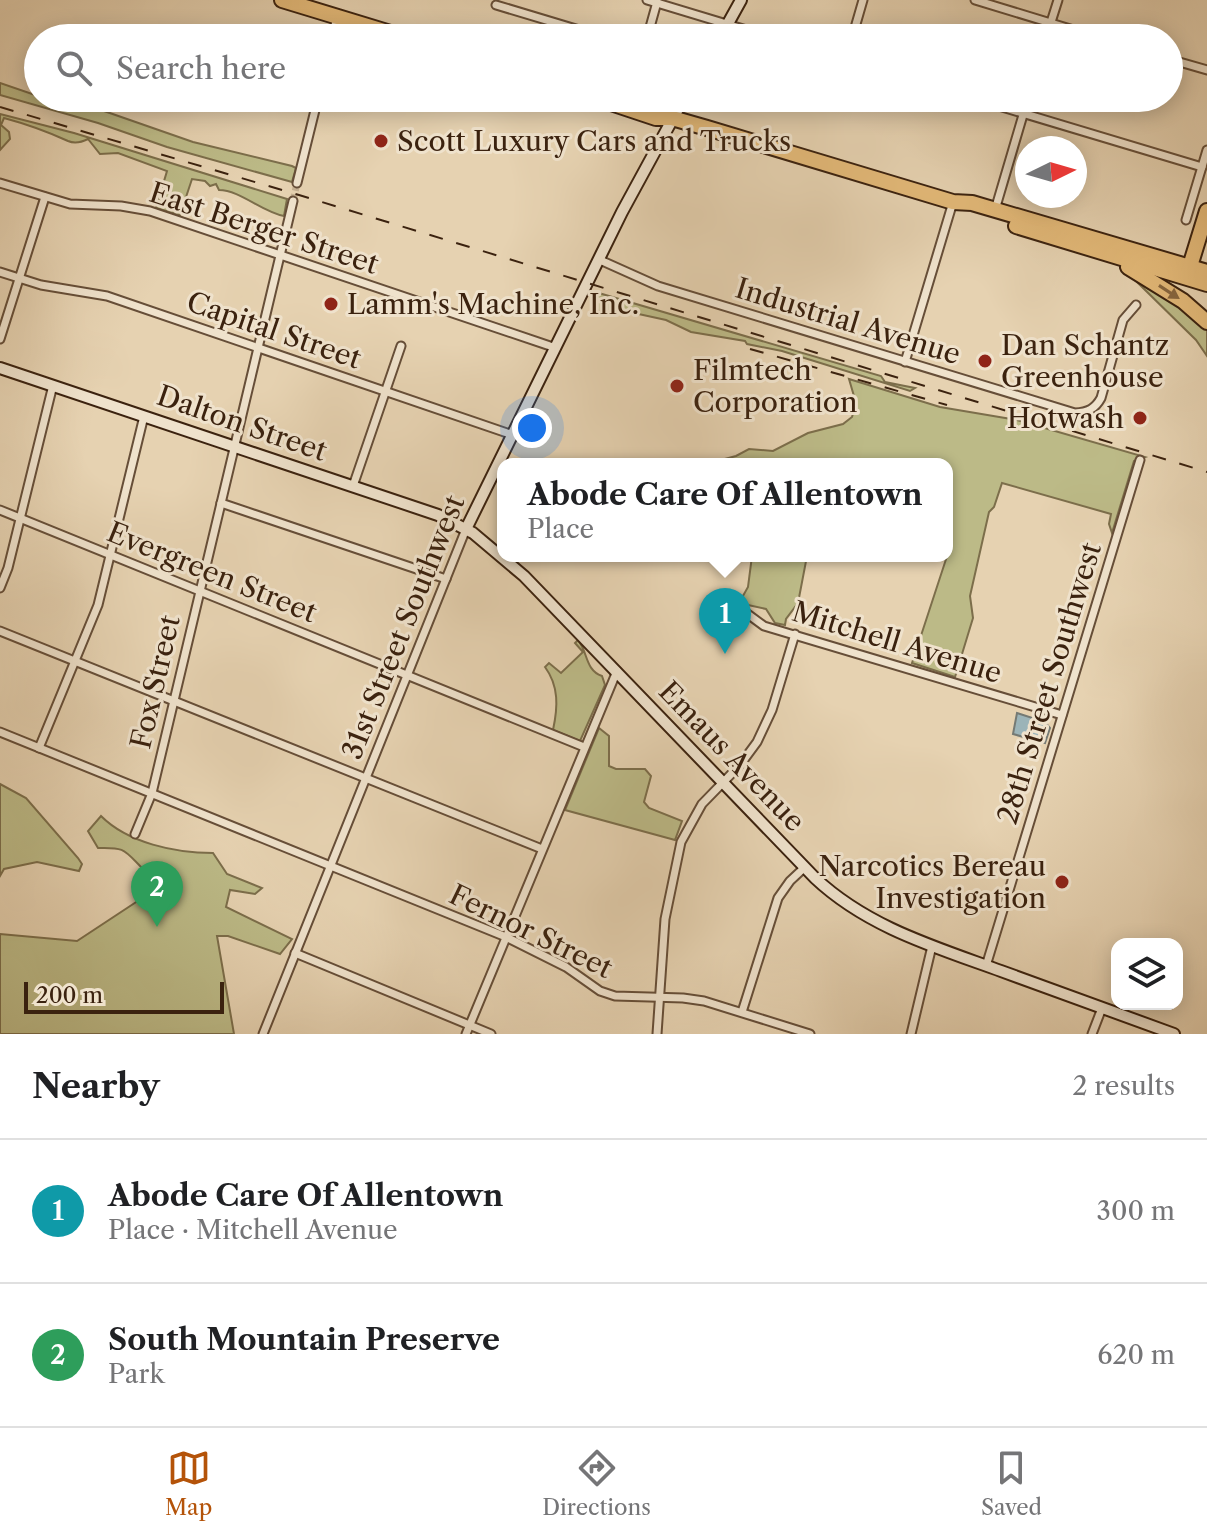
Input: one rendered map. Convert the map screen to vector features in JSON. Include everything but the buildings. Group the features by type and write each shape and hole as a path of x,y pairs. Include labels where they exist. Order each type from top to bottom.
{"highway":[{"path":"282,0 360,24"},
{"path":"638,112 656,118 672,118"},
{"path":"663,112 672,118 953,202 972,203 995,210 1188,273 1207,284"},
{"path":"953,202 965,210 1076,245 1188,273 1207,272"},
{"path":"1188,273 1207,211"},
{"path":"1076,245 1142,274 1183,301 1207,322"}],"main road":[{"path":"727,24 741,0"},
{"name":"31st Street Southwest","path":"502,458 676,112"},
{"name":"Dalton Street","path":"0,368 438,515 466,529"},
{"name":"31st Street Southwest","path":"466,529 497,467"},
{"name":"Emaus Avenue","path":"466,529 497,554"},
{"name":"Emaus Avenue","path":"507,562 617,671 805,867 863,915 932,946 1173,1034"}],"street":[{"path":"647,0 727,24"},
{"path":"856,24 863,0"},
{"path":"975,0 1054,24"},
{"path":"1051,23 1058,0"},
{"path":"651,24 658,2"},
{"path":"496,5 559,24"},
{"path":"335,24 337,17"},
{"path":"1183,63 1207,70"},
{"path":"297,183 315,112"},
{"path":"1017,112 1202,167"},
{"path":"995,210 1023,114"},
{"path":"1186,220 1207,150"},
{"name":"East Berger Street","path":"0,183 82,206 121,206 150,211 556,348"},
{"path":"0,339 45,197"},
{"name":"Fox Street","path":"135,834 152,793 293,201"},
{"path":"905,362 953,202"},
{"name":"Industrial Avenue","path":"600,260 658,286 1075,413 1086,412 1096,406 1101,398 1123,320 1136,305"},
{"name":"Capital Street","path":"0,272 41,285 107,296 513,435"},
{"path":"353,486 401,346"},
{"path":"0,588 21,519 53,385"},
{"path":"39,748 98,605 144,416"},
{"name":"28th Street Southwest","path":"986,966 1140,460"},
{"path":"221,503 446,579"},
{"name":"Evergreen Street","path":"0,510 584,747"},
{"name":"31st Street Southwest","path":"263,1034 466,529"},
{"name":"Mitchell Avenue","path":"726,598 764,626 1062,715"},
{"path":"0,631 542,849"},
{"path":"657,1034 665,919 681,842 696,812 747,756 766,726 795,634"},
{"path":"466,1034 617,671"},
{"name":"Fernor Street","path":"0,732 506,937 566,967 600,991 624,997 704,1001 810,1034"},
{"path":"742,1012 778,898 805,867"},
{"path":"911,1034 932,946"},
{"path":"295,953 491,1034"},
{"path":"1092,1034 1102,1008"}],"shaded area":[{"path":"0,83 24,91 24,102 0,95"},
{"path":"60,112 107,112 193,142 296,168 292,182 167,147"},
{"path":"0,114 74,133 287,199 284,216 219,190 216,184 210,186 205,181 192,179 180,215 156,208 167,171 118,153 100,154 88,139 71,142 4,118 1,125 9,132 10,139 0,150"},
{"path":"1131,273 1146,280 1207,330 1207,356 1196,340"},
{"path":"592,291 881,376 885,382 915,388 910,391 745,341 691,332 666,320 634,313 598,311"},
{"path":"849,379 940,407 1017,420 1145,457 1134,461 1112,533 1109,524 1111,514 1002,483 994,507 989,512 970,596 973,618 955,677 912,663 945,562 953,562 953,458 728,458 749,449 773,451 808,433 843,424 852,417 856,403"},
{"path":"751,562 806,562 798,603 785,625 775,623 766,609 739,603 748,587"},
{"path":"578,640 592,670 602,676 605,685 580,741 553,730 556,697 545,667 549,663 561,673 583,652 575,643"},
{"path":"599,728 609,736 609,766 616,769 645,769 651,776 644,802 649,808 682,821 675,840 565,810"},
{"path":"0,784 26,798 78,858 82,864 79,871 37,862 4,869 0,876"},
{"path":"101,816 125,833 153,845 213,853 227,874 262,888 255,894 230,890 226,907 292,939 280,954 228,936 217,936 234,1034 0,1034 0,934 77,941 165,883 145,871 124,851 98,848 88,831"}],"water":[{"path":"1017,713 1045,722 1050,728 1045,743 1013,734"}],"tunnel":[{"path":"293,201 297,183"}],"railway":[{"path":"0,107 1207,472"},
{"path":"750,349 947,405"}],"place":[{"name":"Scott Luxury Cars and Trucks","path":"381,141"},
{"name":"Lamm's Machine, Inc.","path":"331,304"},
{"name":"Dan Schantz Greenhouse","path":"985,361"},
{"name":"Filmtech Corporation","path":"677,386"},
{"name":"Hotwash","path":"1140,418"},
{"name":"Abode Care Of Allentown","path":"725,654"},
{"name":"Narcotics Bereau Investigation","path":"1062,882"},
{"name":"South Mountain Preserve","path":"157,927"}]}
